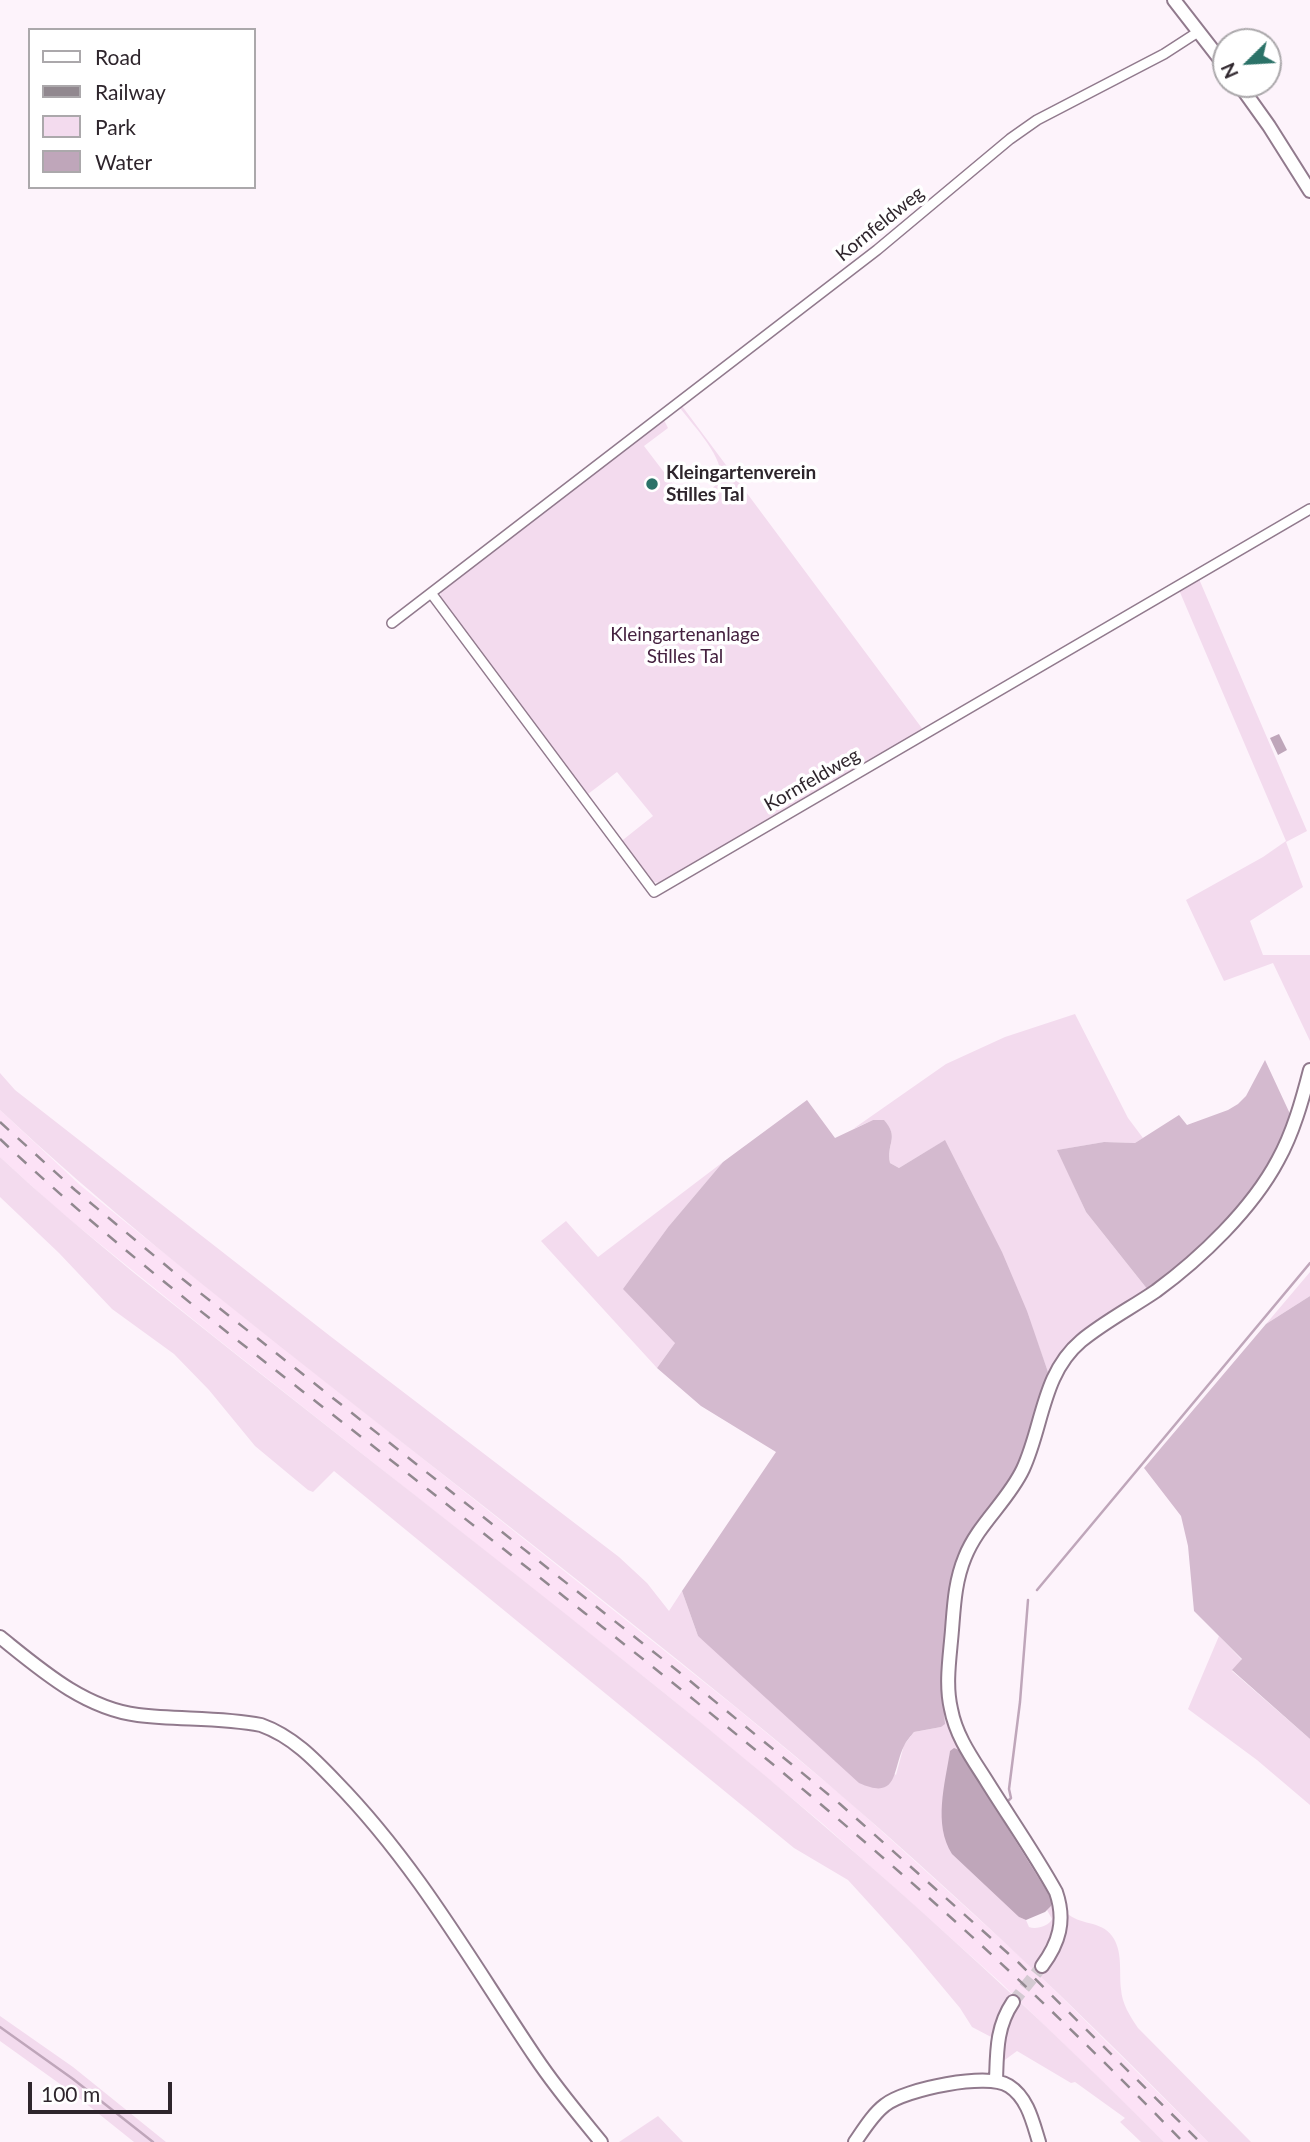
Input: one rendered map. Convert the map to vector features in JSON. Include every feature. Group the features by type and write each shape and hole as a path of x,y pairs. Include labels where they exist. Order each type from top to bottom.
{"street":[{"path":"1174,0 1212,49"},
{"name":"Kornfeldweg","path":"392,623 877,250 1024,128 1164,54 1198,32"},
{"path":"1249,98 1310,191"},
{"name":"Kornfeldweg","path":"431,593 654,892 1310,509"},
{"path":"1042,1966 1052,1953 1060,1934 1060,1902 1051,1882 960,1737 949,1701 949,1662 955,1596 964,1559 974,1539 1022,1472 1052,1379 1064,1359 1091,1334 1157,1290 1188,1265 1253,1198 1279,1158 1293,1127 1310,1070"},
{"path":"0,1637 68,1688 104,1706 137,1714 261,1725 280,1732 294,1742 347,1793 400,1856 447,1920 542,2067 601,2142"},
{"path":"996,2081 998,2033 1013,2002"},
{"path":"855,2142 878,2111 900,2096 930,2088 996,2081 1011,2087 1023,2101 1039,2142"}],"shaded area":[{"path":"1265,1060 1291,1116 1280,1143 1266,1168 1232,1213 1213,1234 1148,1290 1086,1212 1057,1150 1104,1142 1135,1143 1179,1115 1187,1125 1228,1110 1246,1096"},
{"path":"807,1100 835,1138 873,1120 884,1120 892,1136 890,1163 899,1168 945,1140 1002,1252 1027,1311 1048,1372 1022,1459 1006,1489 970,1536 943,1692 945,1724 914,1732 904,1746 892,1780 888,1786 881,1788 859,1783 698,1636 682,1591 776,1452 701,1406 657,1368 675,1343 623,1289 669,1226 723,1162"},
{"path":"0,1110 80,1185 134,1229 734,1706 845,1798 1023,1959 1208,2142 1164,2142 1000,1982 823,1824 668,1696 58,1210 0,1157"},
{"path":"1310,1296 1310,1739 1232,1670 1242,1659 1194,1611 1188,1546 1181,1516 1144,1468 1266,1324"}],"green space":[{"name":"Kleingartenanlage Stilles Tal","path":"682,406 924,731 663,883 651,882 619,843 653,816 617,772 588,794 617,833 614,834 440,599 446,586 664,420 668,428 644,446 689,505 710,491 719,480 718,463 707,442 680,408"},
{"path":"1199,579 1307,831 1286,842 1303,887 1250,921 1263,955 1310,955 1310,1041 1273,963 1224,981 1186,900 1286,841 1179,590"},
{"path":"1075,1014 1128,1118 1143,1138 1135,1143 1104,1142 1058,1150 1086,1212 1148,1290 1048,1372 1001,1254 944,1141 899,1168 890,1163 892,1136 884,1121 873,1120 853,1129 946,1064 1005,1037"},
{"path":"0,1073 15,1090 619,1557 647,1583 669,1611 682,1591 698,1636 896,1775 904,1745 914,1732 941,1727 946,1719 958,1744 1052,1895 1057,1925 1036,1962 1045,1970 1059,1950 1064,1936 1066,1912 1107,1931 1118,1948 1123,2000 1138,2028 1251,2142 1208,2142 1094,2028 976,1916 856,1808 629,1621 197,1280 77,1180 0,1110","holes":["950,1751 959,1751 1051,1906 1047,1910 1052,1919 1045,1925 1029,1927 1026,1920 1019,1917 942,1820"]},
{"path":"0,1157 133,1272 619,1656 797,1803 984,1968 1164,2142 1141,2142 1120,2122 1125,2118 1075,2082 1071,2083 1017,2051 1002,2062 1007,2000 997,2016 993,2038 972,2027 960,2008 909,1947 848,1880 794,1848 334,1471 313,1492 255,1446 209,1390 174,1354 112,1309 59,1253 0,1197"},
{"path":"723,1162 669,1226 675,1343 657,1368 541,1241 566,1221 598,1257"},
{"path":"1310,1272 1310,1296 1266,1324"},
{"path":"1219,1636 1242,1660 1232,1671 1310,1739 1310,1805 1257,1760 1188,1709"},
{"path":"0,2016 73,2067 166,2142 134,2142 74,2094 0,2041"},
{"path":"658,2116 683,2142 619,2142"}],"water":[{"path":"1279,734 1287,750 1278,755 1270,738"},
{"path":"954,1748 959,1750 1051,1898 1051,1906 1045,1912 1026,1920 1019,1917 952,1854 943,1830 942,1804 950,1751"}],"waterway":[{"path":"1037,1590 1310,1263"},
{"path":"1006,1803 1011,1798 1009,1789 1020,1702 1028,1600"},
{"path":"0,2027 73,2079 153,2142"}],"tunnel":[{"path":"1013,2002 1042,1966"}],"railway":[{"path":"0,1122 75,1190 175,1273 684,1676 840,1804 1019,1963 1200,2142"},
{"path":"0,1139 152,1272 655,1668 831,1813 1002,1964 1183,2142"}],"place":[{"name":"Kleingartenverein Stilles Tal","path":"652,484"}]}
